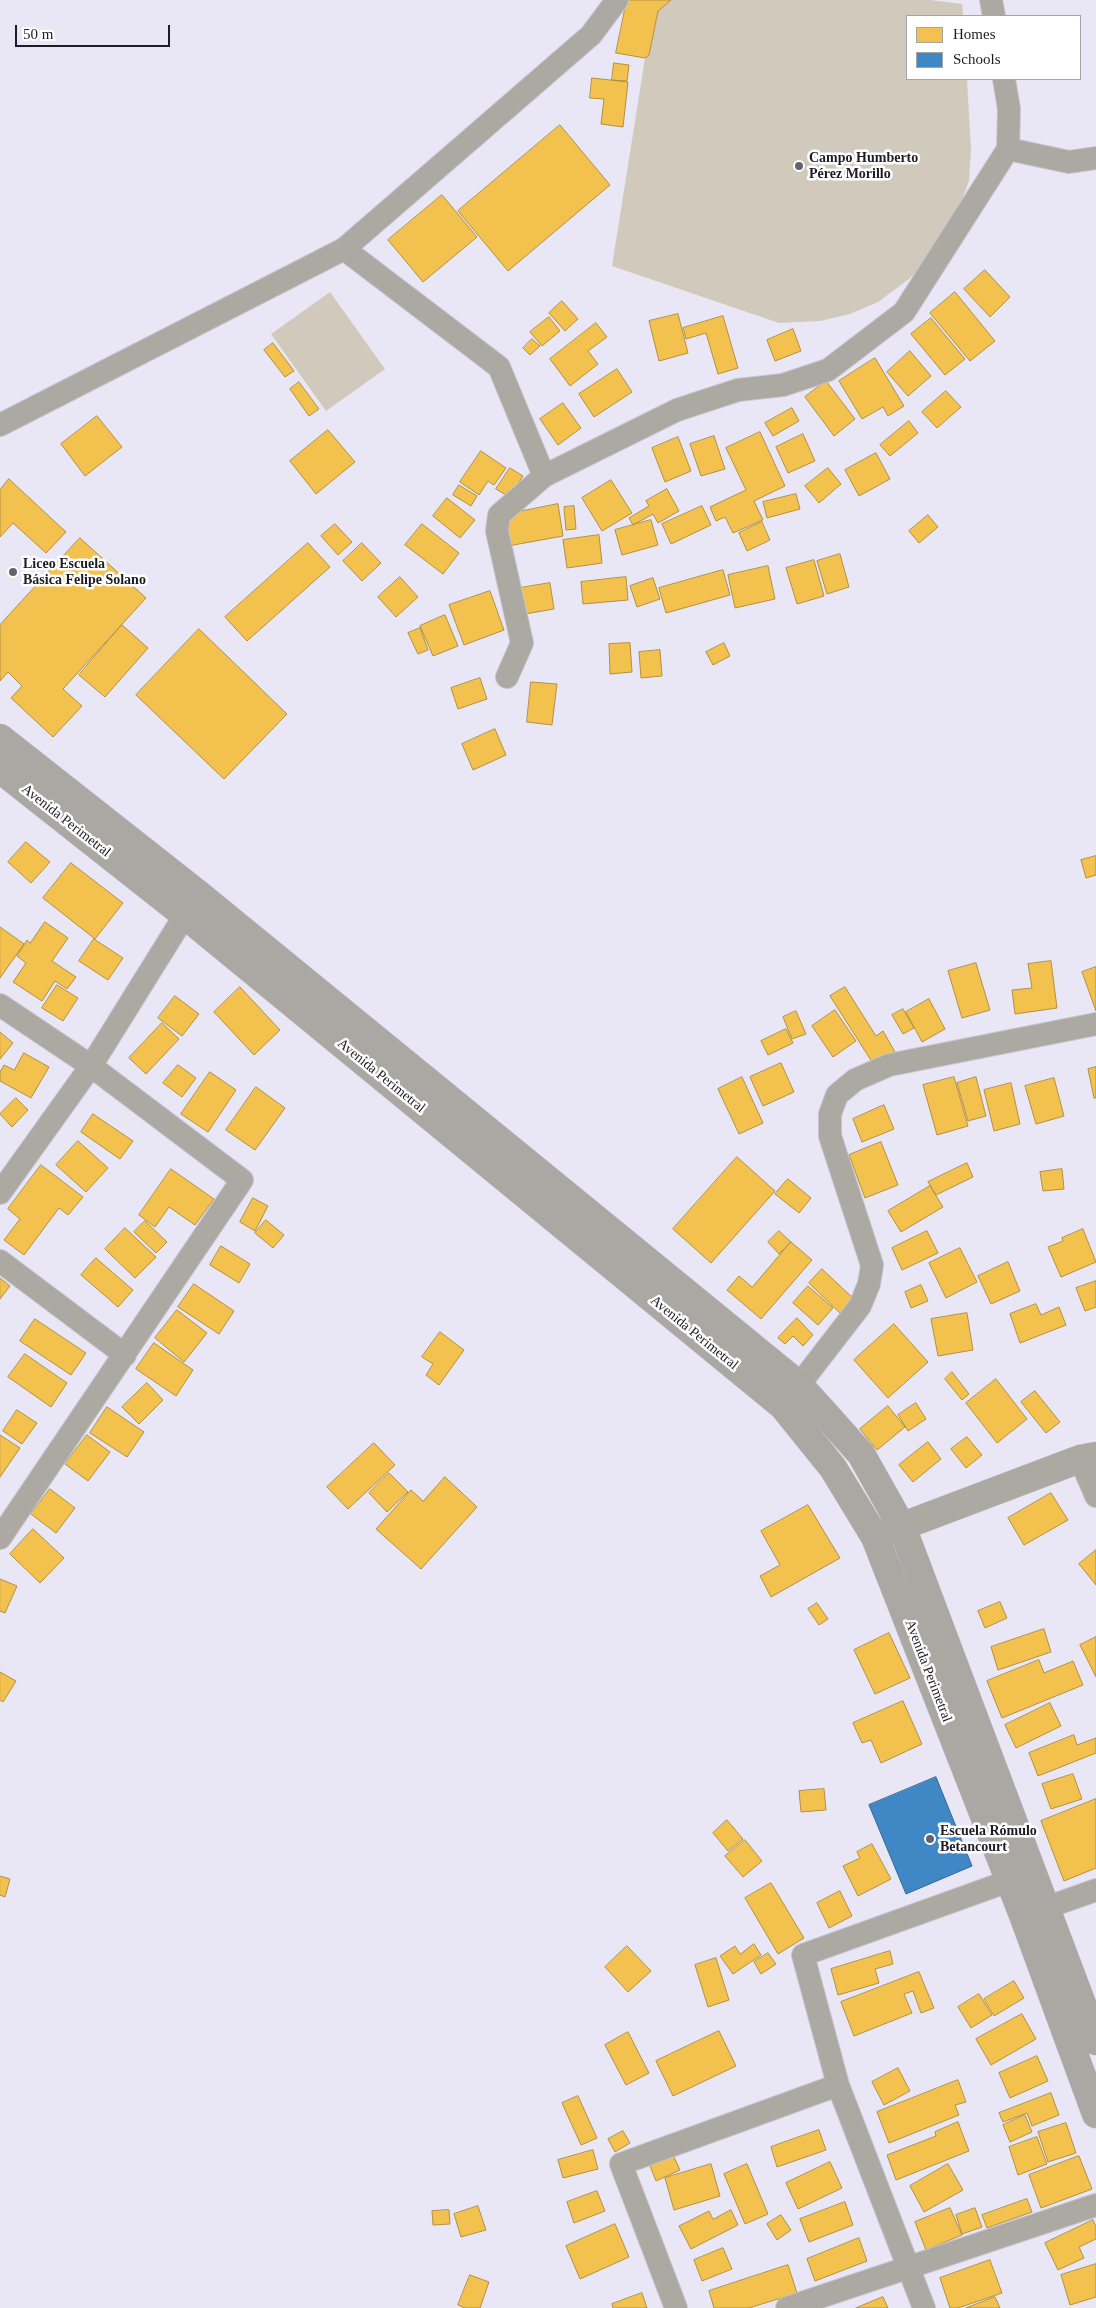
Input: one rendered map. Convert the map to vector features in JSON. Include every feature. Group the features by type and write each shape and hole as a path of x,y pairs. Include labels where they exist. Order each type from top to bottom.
{"main road":[{"name":"Avenida Perimetral","path":"0,738 221,913 799,1385 861,1454 902,1527 1035,1912 1096,2114"},
{"name":"Avenida Perimetral","path":"0,769 185,915 783,1406 833,1468 875,1537 1009,1881 1035,1912 1096,2041"}],"street":[{"path":"0,425 344,249 591,35 617,0"},
{"path":"991,0 994,15"},
{"path":"507,677 522,643 497,531 499,515 544,476 677,410 738,390 783,385 828,370 904,312 1008,148 1009,109 1004,80"},
{"path":"1008,148 1070,162 1096,158"},
{"path":"344,249 499,367 544,476"},
{"path":"0,1193 91,1066 185,915"},
{"path":"0,1005 91,1066 242,1180 0,1538"},
{"path":"799,1385 860,1306 869,1284 872,1265 830,1136 830,1114 838,1096 855,1080 889,1065 1096,1024"},
{"path":"0,1261 125,1355"},
{"path":"875,1537 1088,1457 1096,1496"},
{"path":"924,2308 838,2085 803,1955 1009,1881"},
{"path":"1035,1912 1096,1890"},
{"path":"676,2308 621,2164 838,2085"},
{"path":"787,2308 1096,2205"}],"shaded area":[{"name":"Campo Humberto Pérez Morillo","path":"671,0 930,0 962,4 963,15 906,15 906,80 967,80 971,150 969,181 959,208 928,260 909,279 878,302 850,314 820,321 779,323 612,266 645,58 649,55 658,11"},
{"path":"330,292 385,369 326,411 271,334"}],"building: Homes":[{"path":"627,0 671,0 658,11 649,55 645,58 616,53"},
{"path":"614,63 629,65 627,81 612,80"},
{"path":"592,78 628,82 623,127 601,124 604,99 590,98"},
{"path":"560,125 610,185 508,271 458,211"},
{"path":"442,195 477,237 423,282 388,240"},
{"path":"985,270 1010,297 990,317 964,289"},
{"path":"955,292 995,341 970,361 930,313"},
{"path":"562,301 578,319 565,331 549,313"},
{"path":"678,314 688,353 659,361 649,321"},
{"path":"723,316 738,368 718,374 706,333 686,339 683,328"},
{"path":"549,317 560,331 542,346 530,332"},
{"path":"931,318 965,359 945,375 911,334"},
{"path":"596,323 607,337 588,351 598,364 570,386 550,359"},
{"path":"793,329 801,351 775,361 767,340"},
{"path":"532,339 540,346 530,355 523,348"},
{"path":"273,343 294,371 285,377 264,350"},
{"path":"910,351 931,376 908,396 887,372"},
{"path":"875,358 904,406 888,416 883,407 862,419 839,381"},
{"path":"617,369 632,392 594,417 579,394"},
{"path":"826,381 855,419 834,436 805,397"},
{"path":"299,382 319,409 309,416 290,389"},
{"path":"946,391 961,407 937,428 922,412"},
{"path":"563,403 581,428 558,445 540,419"},
{"path":"792,408 799,421 773,436 765,423"},
{"path":"97,416 122,447 85,476 61,444"},
{"path":"909,421 918,433 890,456 880,445"},
{"path":"328,430 355,462 316,494 290,461"},
{"path":"760,432 785,486 754,501 763,520 733,533 725,517 716,521 710,507 746,490 726,448"},
{"path":"803,434 815,461 788,473 776,447"},
{"path":"714,436 725,469 701,476 690,444"},
{"path":"678,437 691,471 665,482 652,448"},
{"path":"481,451 506,468 494,485 488,481 479,495 460,482"},
{"path":"876,453 890,479 859,496 845,470"},
{"path":"510,468 523,476 509,497 496,489"},
{"path":"828,468 841,484 819,503 805,486"},
{"path":"9,479 66,532 46,553 13,523 0,537 0,490"},
{"path":"611,480 632,513 602,531 582,498"},
{"path":"459,485 477,496 471,506 453,495"},
{"path":"667,489 679,511 658,523 653,514 633,525 629,518 649,506 646,501"},
{"path":"796,494 800,509 767,518 763,502"},
{"path":"447,498 475,520 460,538 433,516"},
{"path":"558,504 563,536 508,546 503,515"},
{"path":"574,506 576,529 566,530 564,507"},
{"path":"702,506 711,525 671,544 662,524"},
{"path":"928,515 938,527 919,543 909,531"},
{"path":"651,520 658,545 622,555 615,530"},
{"path":"762,522 770,540 747,551 739,533"},
{"path":"335,524 352,542 338,555 321,536"},
{"path":"422,524 459,553 443,574 405,545"},
{"path":"599,535 602,563 567,568 563,540"},
{"path":"80,538 146,598 63,689 82,706 53,737 11,698 22,686 8,672 0,681 0,625"},
{"path":"308,543 330,567 247,641 225,617"},
{"path":"362,543 381,563 362,581 343,561"},
{"path":"840,554 849,587 827,594 817,561"},
{"path":"814,560 824,596 797,604 786,568"},
{"path":"768,566 775,599 735,608 728,575"},
{"path":"723,570 730,595 666,613 659,588"},
{"path":"400,577 418,597 396,617 378,597"},
{"path":"626,577 628,600 583,604 581,582"},
{"path":"653,578 660,599 637,607 630,586"},
{"path":"550,583 554,609 525,614 520,588"},
{"path":"490,591 504,630 464,645 449,605"},
{"path":"445,615 458,646 433,656 420,626"},
{"path":"122,625 148,648 105,697 79,675"},
{"path":"420,628 428,650 418,654 408,633"},
{"path":"199,629 287,714 224,779 136,695"},
{"path":"630,643 632,672 610,674 609,644"},
{"path":"724,643 730,656 713,665 706,652"},
{"path":"660,650 662,676 641,678 639,652"},
{"path":"480,678 487,699 458,709 451,688"},
{"path":"531,682 557,684 552,725 527,722"},
{"path":"495,729 506,755 473,770 462,744"},
{"path":"26,842 50,862 31,883 8,862"},
{"path":"1096,856 1096,875 1086,878 1081,860"},
{"path":"71,863 123,903 95,939 43,898"},
{"path":"45,922 68,938 52,961 76,977 67,989 55,981 42,1001 13,982 26,963 17,956 27,940 30,943"},
{"path":"0,927 24,944 0,978"},
{"path":"94,939 123,958 108,980 79,961"},
{"path":"1051,961 1057,1008 1015,1014 1012,990 1032,988 1028,964"},
{"path":"976,963 990,1010 962,1018 948,971"},
{"path":"1096,967 1096,1011 1082,972"},
{"path":"57,985 78,998 63,1021 42,1008"},
{"path":"240,987 280,1030 254,1055 214,1012"},
{"path":"845,987 876,1036 883,1031 895,1052 874,1065 830,996"},
{"path":"175,996 199,1014 182,1036 158,1018"},
{"path":"929,999 945,1029 922,1042 906,1012"},
{"path":"903,1009 914,1028 903,1034 892,1015"},
{"path":"835,1010 856,1041 833,1057 812,1026"},
{"path":"796,1011 806,1034 792,1039 783,1017"},
{"path":"162,1023 179,1039 146,1074 129,1058"},
{"path":"786,1029 793,1043 768,1055 761,1041"},
{"path":"0,1032 13,1043 0,1059"},
{"path":"24,1053 49,1067 31,1098 0,1081 0,1072 4,1065 14,1070"},
{"path":"781,1063 794,1092 763,1106 750,1077"},
{"path":"178,1065 196,1078 182,1097 163,1083"},
{"path":"1096,1067 1096,1098 1094,1098 1088,1069"},
{"path":"210,1072 236,1090 208,1132 181,1114"},
{"path":"742,1077 763,1123 739,1134 718,1089"},
{"path":"954,1077 968,1126 937,1135 923,1085"},
{"path":"976,1077 986,1116 968,1121 957,1083"},
{"path":"1054,1078 1064,1116 1036,1124 1025,1086"},
{"path":"1011,1083 1020,1124 994,1131 984,1090"},
{"path":"256,1087 285,1108 255,1150 226,1130"},
{"path":"16,1098 28,1110 12,1127 0,1114"},
{"path":"884,1105 894,1129 862,1142 853,1119"},
{"path":"93,1114 133,1141 120,1159 81,1132"},
{"path":"78,1141 108,1168 86,1192 56,1165"},
{"path":"881,1142 898,1185 865,1198 849,1155"},
{"path":"737,1157 775,1191 711,1263 673,1229"},
{"path":"967,1163 973,1177 936,1195 928,1182"},
{"path":"41,1165 83,1197 68,1215 59,1208 24,1255 4,1240 20,1219 8,1209"},
{"path":"171,1169 214,1199 195,1225 169,1207 155,1227 139,1215"},
{"path":"1062,1169 1064,1189 1043,1191 1040,1172"},
{"path":"788,1179 811,1198 799,1213 775,1194"},
{"path":"930,1186 943,1207 901,1232 888,1211"},
{"path":"253,1198 268,1206 255,1231 240,1222"},
{"path":"266,1220 284,1235 273,1248 255,1233"},
{"path":"145,1221 167,1242 156,1253 134,1232"},
{"path":"125,1228 156,1257 135,1278 105,1249"},
{"path":"1083,1229 1096,1262 1061,1277 1048,1247 1063,1241 1062,1238"},
{"path":"779,1231 791,1242 779,1254 768,1242"},
{"path":"927,1231 938,1253 902,1270 892,1248"},
{"path":"791,1242 812,1260 761,1319 727,1290 739,1276 752,1287"},
{"path":"221,1246 250,1264 239,1283 210,1265"},
{"path":"960,1248 977,1282 946,1298 929,1263"},
{"path":"96,1258 133,1290 118,1307 81,1275"},
{"path":"1008,1262 1020,1291 991,1304 978,1276"},
{"path":"822,1269 855,1300 841,1314 809,1283"},
{"path":"0,1278 10,1286 0,1299"},
{"path":"1096,1281 1096,1307 1085,1311 1076,1288"},
{"path":"194,1284 234,1311 219,1334 178,1307"},
{"path":"921,1285 928,1301 911,1308 905,1292"},
{"path":"808,1286 833,1308 818,1325 793,1303"},
{"path":"1036,1304 1041,1315 1059,1307 1066,1325 1020,1343 1010,1314"},
{"path":"177,1310 207,1333 184,1362 155,1338"},
{"path":"967,1313 973,1350 938,1356 931,1319"},
{"path":"797,1318 813,1335 803,1346 793,1336 785,1344 778,1338"},
{"path":"35,1319 86,1353 71,1375 20,1341"},
{"path":"894,1324 928,1362 888,1398 854,1360"},
{"path":"440,1332 464,1350 439,1385 426,1375 433,1364 422,1357"},
{"path":"154,1343 193,1370 176,1396 136,1369"},
{"path":"25,1354 67,1383 51,1407 8,1377"},
{"path":"952,1372 969,1394 962,1400 945,1379"},
{"path":"996,1379 1027,1419 997,1443 966,1403"},
{"path":"147,1383 163,1400 139,1424 122,1407"},
{"path":"1035,1391 1060,1422 1046,1433 1021,1402"},
{"path":"916,1403 926,1419 908,1431 898,1415"},
{"path":"888,1406 905,1427 877,1450 860,1429"},
{"path":"107,1407 144,1432 127,1457 90,1433"},
{"path":"17,1410 37,1423 22,1444 3,1431"},
{"path":"0,1435 20,1448 0,1477"},
{"path":"87,1435 110,1452 88,1481 65,1464"},
{"path":"967,1437 982,1455 966,1468 951,1449"},
{"path":"928,1442 941,1459 913,1482 899,1465"},
{"path":"374,1443 395,1465 348,1509 327,1487"},
{"path":"389,1473 408,1492 387,1512 369,1493"},
{"path":"445,1477 477,1507 421,1569 376,1529 411,1490 423,1501"},
{"path":"50,1489 75,1508 56,1533 31,1514"},
{"path":"1051,1493 1068,1520 1024,1545 1008,1518"},
{"path":"808,1505 840,1558 771,1597 760,1576 780,1565 761,1531"},
{"path":"33,1529 64,1558 40,1583 10,1554"},
{"path":"1096,1550 1096,1585 1079,1564"},
{"path":"0,1579 17,1586 5,1613 0,1611"},
{"path":"1000,1602 1007,1618 985,1628 978,1611"},
{"path":"817,1603 828,1619 819,1625 808,1609"},
{"path":"1044,1629 1051,1652 998,1670 991,1647"},
{"path":"889,1633 910,1678 875,1694 854,1650"},
{"path":"1096,1637 1096,1677 1080,1645"},
{"path":"1039,1660 1044,1673 1073,1661 1083,1685 1002,1718 987,1681"},
{"path":"0,1672 16,1681 3,1702 0,1700"},
{"path":"903,1701 922,1744 881,1763 871,1740 862,1743 853,1723"},
{"path":"1050,1703 1061,1726 1016,1748 1005,1725"},
{"path":"1074,1735 1077,1745 1096,1738 1096,1753 1038,1776 1029,1753"},
{"path":"1073,1774 1082,1799 1051,1809 1042,1784"},
{"path":"824,1789 826,1810 801,1812 799,1791"},
{"path":"1096,1799 1096,1868 1064,1881 1041,1821"},
{"path":"727,1820 743,1839 728,1851 713,1833"},
{"path":"745,1840 762,1861 743,1877 725,1856"},
{"path":"872,1844 891,1879 858,1896 843,1866 860,1858 857,1852"},
{"path":"0,1876 10,1879 5,1897 0,1895"},
{"path":"771,1883 804,1938 778,1954 745,1898"},
{"path":"840,1891 852,1916 829,1928 817,1903"},
{"path":"754,1944 761,1955 733,1974 720,1956 735,1946 740,1954"},
{"path":"627,1946 651,1971 628,1992 605,1967"},
{"path":"890,1951 893,1964 875,1969 879,1983 838,1995 831,1969"},
{"path":"768,1953 776,1964 761,1974 754,1962"},
{"path":"716,1958 729,2000 708,2007 695,1965"},
{"path":"919,1972 934,2008 921,2013 913,1991 904,1994 912,2013 854,2036 841,2002"},
{"path":"1014,1981 1024,1998 994,2016 984,1999"},
{"path":"979,1994 992,2015 971,2028 958,2007"},
{"path":"1022,2014 1036,2039 991,2065 976,2039"},
{"path":"719,2031 736,2066 673,2096 656,2061"},
{"path":"628,2032 649,2073 626,2085 605,2045"},
{"path":"1037,2056 1048,2081 1010,2098 999,2073"},
{"path":"898,2068 910,2091 884,2105 872,2082"},
{"path":"958,2080 966,2102 955,2105 959,2115 889,2143 877,2112"},
{"path":"1051,2093 1059,2115 1032,2126 1027,2113 1003,2122 999,2113"},
{"path":"578,2096 597,2138 581,2145 562,2103"},
{"path":"1025,2115 1032,2132 1010,2142 1003,2125"},
{"path":"958,2122 969,2151 896,2180 887,2155 936,2136 935,2132"},
{"path":"1066,2123 1076,2153 1048,2162 1038,2132"},
{"path":"819,2130 826,2150 777,2167 771,2147"},
{"path":"623,2131 630,2143 615,2152 608,2139"},
{"path":"1037,2137 1047,2164 1018,2175 1009,2147"},
{"path":"593,2150 598,2169 563,2178 558,2160"},
{"path":"673,2155 680,2170 656,2181 650,2166"},
{"path":"1079,2156 1092,2189 1041,2208 1029,2175"},
{"path":"830,2162 842,2188 798,2209 786,2183"},
{"path":"711,2164 720,2196 674,2210 665,2178"},
{"path":"747,2164 768,2214 745,2224 724,2174"},
{"path":"948,2164 963,2190 924,2212 910,2186"},
{"path":"597,2191 605,2211 574,2223 567,2202"},
{"path":"1027,2199 1032,2212 987,2228 982,2215"},
{"path":"845,2202 853,2225 809,2242 800,2219"},
{"path":"478,2206 486,2230 461,2237 454,2214"},
{"path":"950,2208 962,2235 926,2250 915,2222"},
{"path":"975,2208 982,2227 962,2234 956,2215"},
{"path":"449,2210 450,2224 433,2225 432,2211"},
{"path":"731,2210 738,2225 691,2249 679,2226 709,2211 713,2219"},
{"path":"781,2215 791,2230 777,2240 767,2224"},
{"path":"1093,2220 1096,2227 1096,2239 1079,2247 1084,2258 1058,2270 1045,2243"},
{"path":"615,2224 629,2257 580,2279 566,2246"},
{"path":"859,2238 867,2261 815,2281 807,2259"},
{"path":"723,2248 732,2269 702,2281 694,2260"},
{"path":"990,2260 1002,2293 958,2308 950,2308 940,2278"},
{"path":"1096,2264 1096,2297 1070,2305 1061,2275"},
{"path":"788,2265 797,2293 749,2308 714,2308 709,2291"},
{"path":"470,2275 489,2282 480,2308 465,2308 458,2305"},
{"path":"642,2293 647,2308 613,2308 612,2304"},
{"path":"883,2297 888,2308 856,2308"},
{"path":"995,2297 1000,2308 966,2308"}],"building: Schools":[{"path":"936,1777 972,1866 906,1894 869,1805"}],"place":[{"name":"Campo Humberto Pérez Morillo","path":"799,166"},
{"name":"Liceo Escuela Básica Felipe Solano","path":"13,572"},
{"name":"Escuela Rómulo Betancourt","path":"930,1839"}]}
